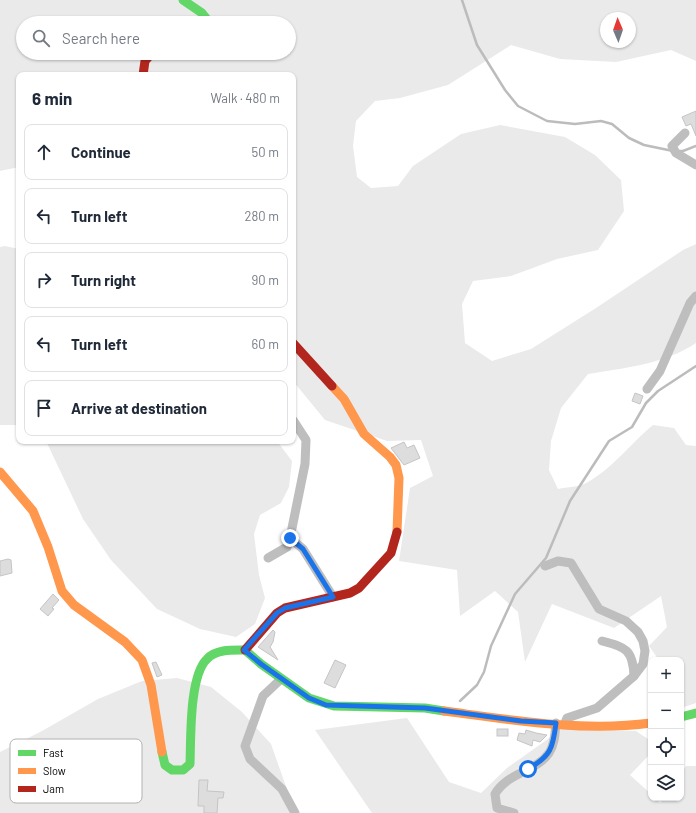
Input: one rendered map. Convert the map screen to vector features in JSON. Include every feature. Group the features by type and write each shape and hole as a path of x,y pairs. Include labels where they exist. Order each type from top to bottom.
{"street":[{"path":"183,0 196,11 205,16"},
{"path":"143,72 146,60"},
{"path":"685,133 672,144 674,150 696,165"},
{"path":"647,389 660,371 690,303 696,296"},
{"path":"244,650 277,613 285,608 350,593 359,588 391,553 398,529 399,478 396,465 390,457 364,434 344,399 296,347"},
{"path":"268,558 287,547 290,538 305,464 306,440 296,425"},
{"path":"0,472 33,511 48,547 62,591 74,605 125,642 142,660 151,685 163,761 165,766 170,770 181,772 190,764 194,693 202,664 207,658 219,651 226,650 244,650 281,679 309,698 334,706 425,708 521,721 620,727 648,723"},
{"path":"290,538 303,549 333,597"},
{"path":"514,813 497,808 495,794 503,782 537,764 549,752 560,723 567,718 597,708 634,676 643,664 645,651 643,641 638,632 626,621 599,609 571,563 558,561 545,566"},
{"path":"602,641 618,645 628,651 633,660 634,676"},
{"path":"281,679 263,696 244,746 250,759 282,789 294,813"},
{"path":"684,716 696,713"}],"shaded area":[{"path":"0,0 696,0 696,61 671,50 616,62 560,59 511,45 448,85 400,98 375,101 356,121 353,146 357,177 371,188 398,186 413,166 461,134 500,125 565,137 595,155 621,180 624,211 598,250 557,259 511,276 473,281 462,304 465,343 492,361 531,349 683,250 696,244 696,343 671,356 658,360 630,367 588,374 561,408 551,441 549,470 558,489 585,484 606,470 653,425 674,428 686,445 696,446 696,703 684,707 684,657 657,657 649,646 667,627 661,596 614,628 552,604 525,662 518,612 495,591 460,616 457,570 399,561 410,488 433,476 421,440 387,441 325,420 296,385 296,72 16,72 16,168 0,171"},
{"path":"5,246 16,248 16,425 0,425 0,247"},
{"path":"47,444 279,444 292,461 289,487 281,503 260,515 254,534 259,575 265,598 255,624 236,637 200,629 157,609 111,560 83,519"},
{"path":"177,678 211,687 242,712 271,744 297,813 0,813 0,752 10,747 10,803 142,803 142,739 26,739 98,699 142,681"},
{"path":"407,718 449,782 481,793 507,768 562,729 636,731 648,739 648,756 630,775 648,791 648,801 658,801 660,803 662,801 684,801 684,769 686,766 696,766 696,813 372,813 315,730"}],"building":[{"path":"696,111 696,136 691,124 686,126 682,117"},
{"path":"635,393 643,396 640,404 632,401"},
{"path":"404,442 407,448 414,445 420,458 404,465 391,448"},
{"path":"8,559 11,560 12,573 0,576 0,561"},
{"path":"53,594 59,600 52,608 54,609 48,616 40,609"},
{"path":"273,630 275,632 273,642 270,647 278,660 258,647"},
{"path":"335,660 346,665 335,688 324,683"},
{"path":"156,662 162,675 157,677 152,663"},
{"path":"497,729 508,729 508,736 497,736"},
{"path":"526,730 547,735 540,742 533,740 532,746 517,740 519,733 525,734"},
{"path":"199,780 208,780 207,791 224,792 223,798 218,798 217,813 204,813 204,806 198,806"}],"waterway":[{"path":"462,0 477,45 505,90 518,106 547,121 575,124 601,121 612,124 629,138 644,145 673,151"},
{"path":"678,151 683,151 696,146"},
{"path":"460,701 477,685 484,672 491,646 515,594 546,558 570,501 609,441 632,427 646,403 658,391 696,366"}],"traffic: fast":[{"path":"183,0 204,16"},
{"path":"162,752 165,765 172,770 183,770 190,764 192,708 197,679 201,667 207,659 215,653 225,651 245,650 261,664 309,698 334,706 425,708 444,711"},
{"path":"684,716 696,713"}],"traffic: slow":[{"path":"332,386 344,399 364,434 390,457 396,465 399,478 397,532"},
{"path":"0,472 33,511 48,547 62,591 74,605 125,642 142,660 151,685 162,752"},
{"path":"444,711 574,726 648,723"}],"traffic: jam":[{"path":"143,72 146,60"},
{"path":"296,346 332,386"},
{"path":"245,650 277,613 285,608 350,593 359,588 391,553 397,532"}],"route":[{"path":"290,538 303,549 333,597 285,608 277,613 244,650 309,698 326,705 425,708 521,721 556,723 553,743 549,752 543,760 528,769"}]}
